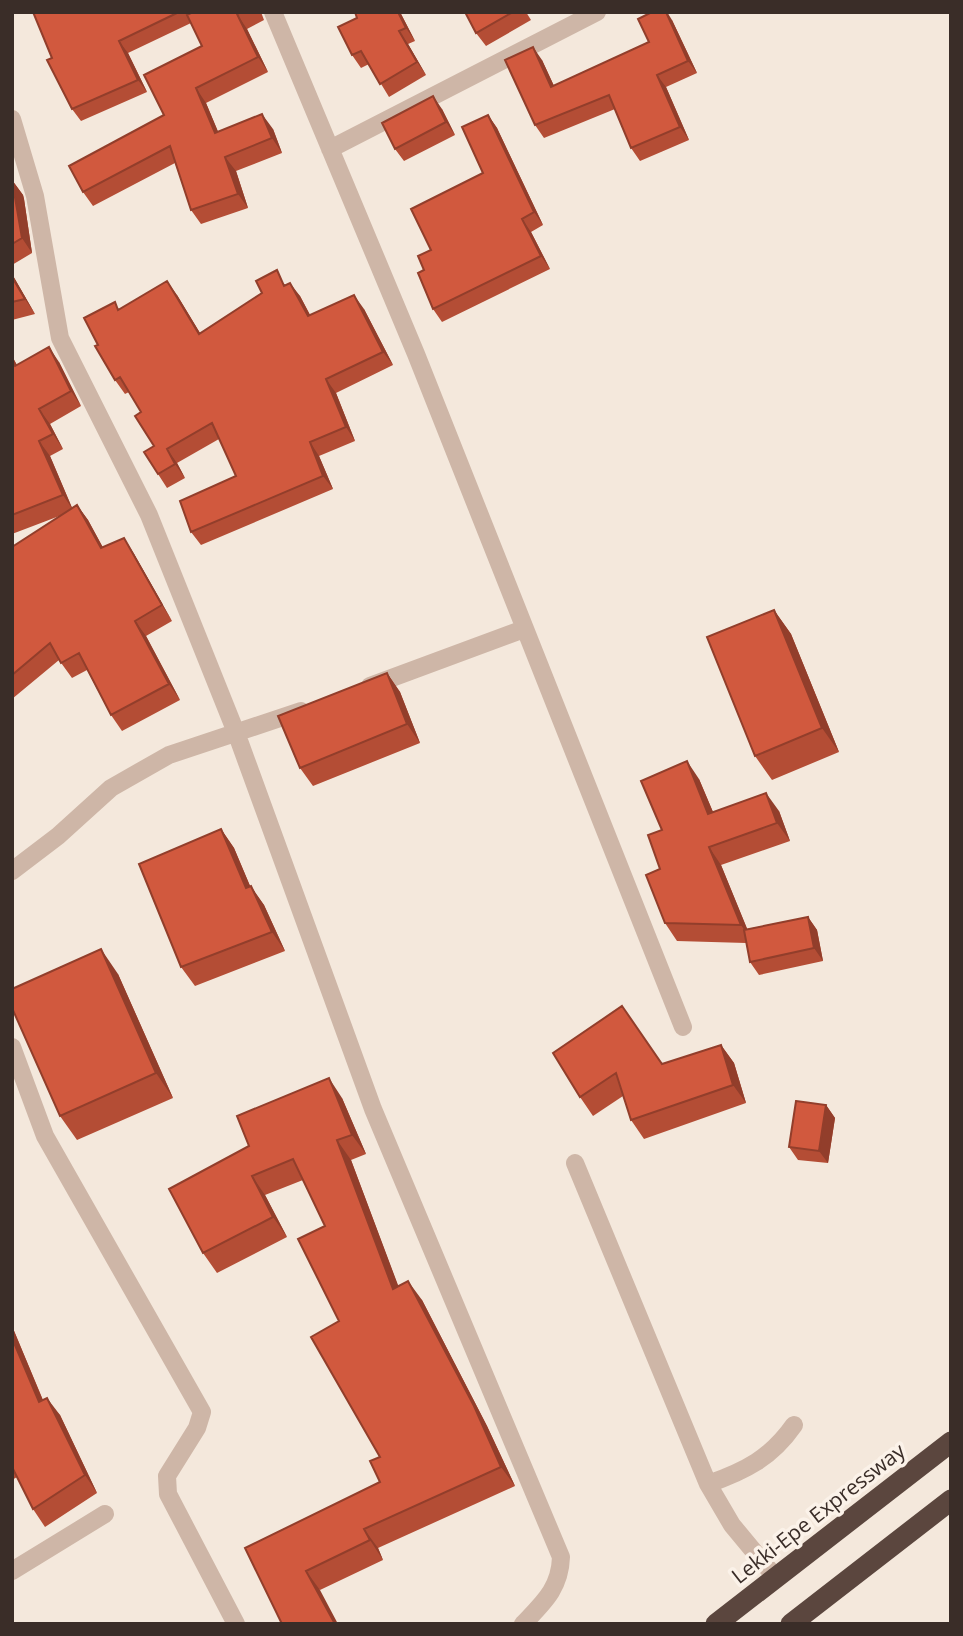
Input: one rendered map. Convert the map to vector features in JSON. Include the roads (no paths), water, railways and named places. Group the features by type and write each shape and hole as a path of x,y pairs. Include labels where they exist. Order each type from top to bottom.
{"highway":[{"name":"Lekki-Epe Expressway","path":"716,1624 951,1442"},
{"path":"791,1624 951,1500"}],"street":[{"path":"273,12 416,354 683,1027"},
{"path":"330,149 597,12"},
{"path":"12,119 35,196 60,338 149,515 237,735 373,1109 561,1557 560,1577 551,1595 523,1624"},
{"path":"355,692 524,629"},
{"path":"12,872 58,836 111,788 169,755 237,735 315,706"},
{"path":"12,1047 45,1136 202,1412 197,1428 167,1476 168,1494 236,1624"},
{"path":"575,1163 708,1484 732,1525 776,1578"},
{"path":"708,1484 747,1470 778,1447 794,1425"},
{"path":"12,1571 105,1514"}]}
